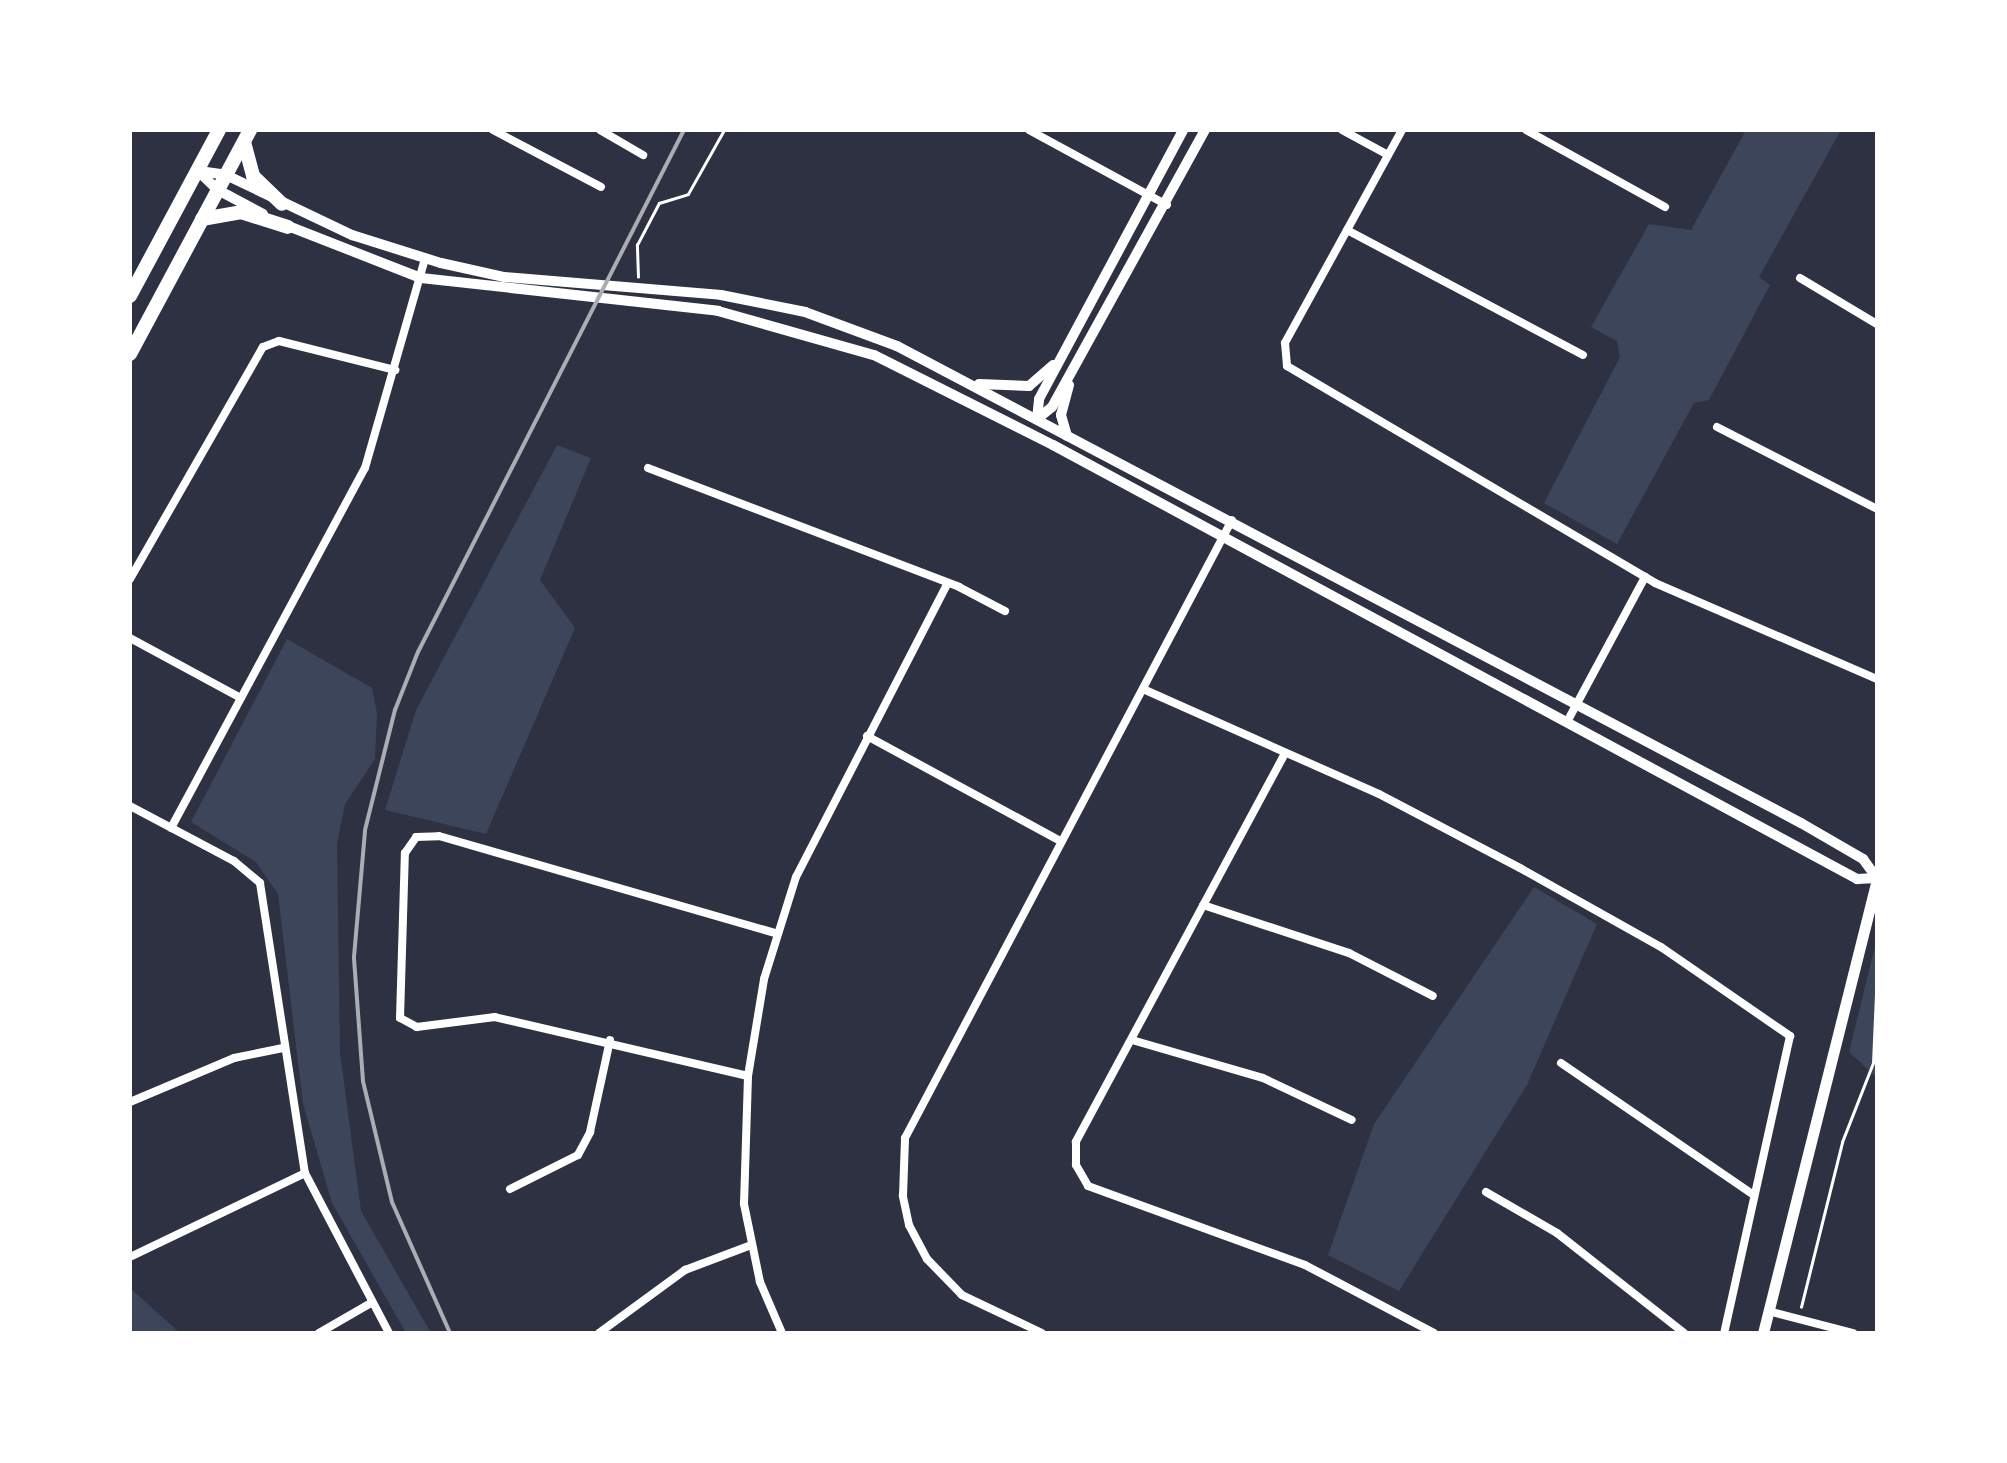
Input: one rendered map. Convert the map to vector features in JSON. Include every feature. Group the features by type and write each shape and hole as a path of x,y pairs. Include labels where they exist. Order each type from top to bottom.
{"highway":[{"path":"130,296 220,130"},
{"path":"130,354 247,136"},
{"path":"247,136 253,176 282,204"},
{"path":"202,219 242,212 288,226"}],"main road":[{"path":"1763,1333 1877,878"}],"street":[{"path":"492,130 600,186"},
{"path":"600,130 643,156"},
{"path":"1029,130 1167,205"},
{"path":"1054,445 1037,420 1038,399 1183,130"},
{"path":"1037,420 1075,365 1167,205 1204,130"},
{"path":"1342,130 1388,155"},
{"path":"1402,130 1285,344 1287,366 1645,578 1877,679"},
{"path":"1526,130 1665,207"},
{"path":"198,171 226,175 282,204 425,259 504,277 638,285 805,312 896,346 1578,703 1864,859 1877,878 1857,880 1054,445 816,334 687,306 421,278 288,226 218,190 198,171"},
{"path":"1348,230 1583,355"},
{"path":"171,828 365,468 425,259"},
{"path":"1800,278 1877,324"},
{"path":"778,323 805,312"},
{"path":"805,312 816,334"},
{"path":"130,579 263,347 279,342 395,370"},
{"path":"968,383 1029,386 1061,356"},
{"path":"1067,436 1061,415 1075,365"},
{"path":"1006,420 1037,420"},
{"path":"1717,427 1877,509"},
{"path":"648,468 948,584 1006,612"},
{"path":"1042,1333 1010,1323 962,1296 927,1260 903,1196 905,1138 1232,520"},
{"path":"1567,722 1645,578"},
{"path":"782,1333 750,1246 743,1139 748,1076 776,933 796,877 948,584"},
{"path":"130,638 241,698"},
{"path":"1142,689 1283,757 1378,794 1520,868 1662,947 1790,1036 1724,1333"},
{"path":"868,736 1060,841"},
{"path":"1283,757 1076,1142 1076,1165 1088,1186 1305,1264 1434,1333"},
{"path":"130,806 260,882 305,1174 389,1333"},
{"path":"748,1076 610,1040 495,1017 417,1027 400,1018 405,853 416,836 484,848 776,933"},
{"path":"1203,904 1350,954 1433,996"},
{"path":"510,1189 578,1155 590,1132 610,1040"},
{"path":"1132,1040 1264,1078 1352,1120"},
{"path":"130,1102 234,1058 283,1048"},
{"path":"1562,1063 1754,1196"},
{"path":"130,1257 305,1174"},
{"path":"1486,1192 1583,1252 1684,1333"},
{"path":"599,1333 685,1270 750,1246"},
{"path":"319,1333 372,1304"},
{"path":"1768,1312 1853,1333"},
{"path":"1412,1333 1418,1322"},
{"path":"1006,1333 1010,1323"}],"path":[{"path":"638,285 637,245 660,202 688,194 724,130"},
{"path":"1799,1319 1842,1142 1873,1063 1877,970"}],"shaded area":[{"path":"1746,130 1841,130 1759,277 1770,285 1709,400 1694,403 1617,544 1544,503 1620,357 1617,341 1591,327 1649,224 1691,230"},
{"path":"557,445 591,458 540,580 575,628 486,834 385,810 416,710"},
{"path":"287,639 372,688 377,713 375,759 345,804 337,844 340,1052 361,1211 431,1333 406,1333 332,1203 303,1104 278,894 256,862 191,822"},
{"path":"1534,887 1597,924 1527,1085 1399,1291 1328,1255 1374,1124"},
{"path":"1877,938 1877,1078 1849,1052"},
{"path":"130,1288 180,1333 130,1333"}],"railway":[{"path":"450,1333 392,1202 363,1081 354,957 365,830 395,710 418,652 684,130"}]}
